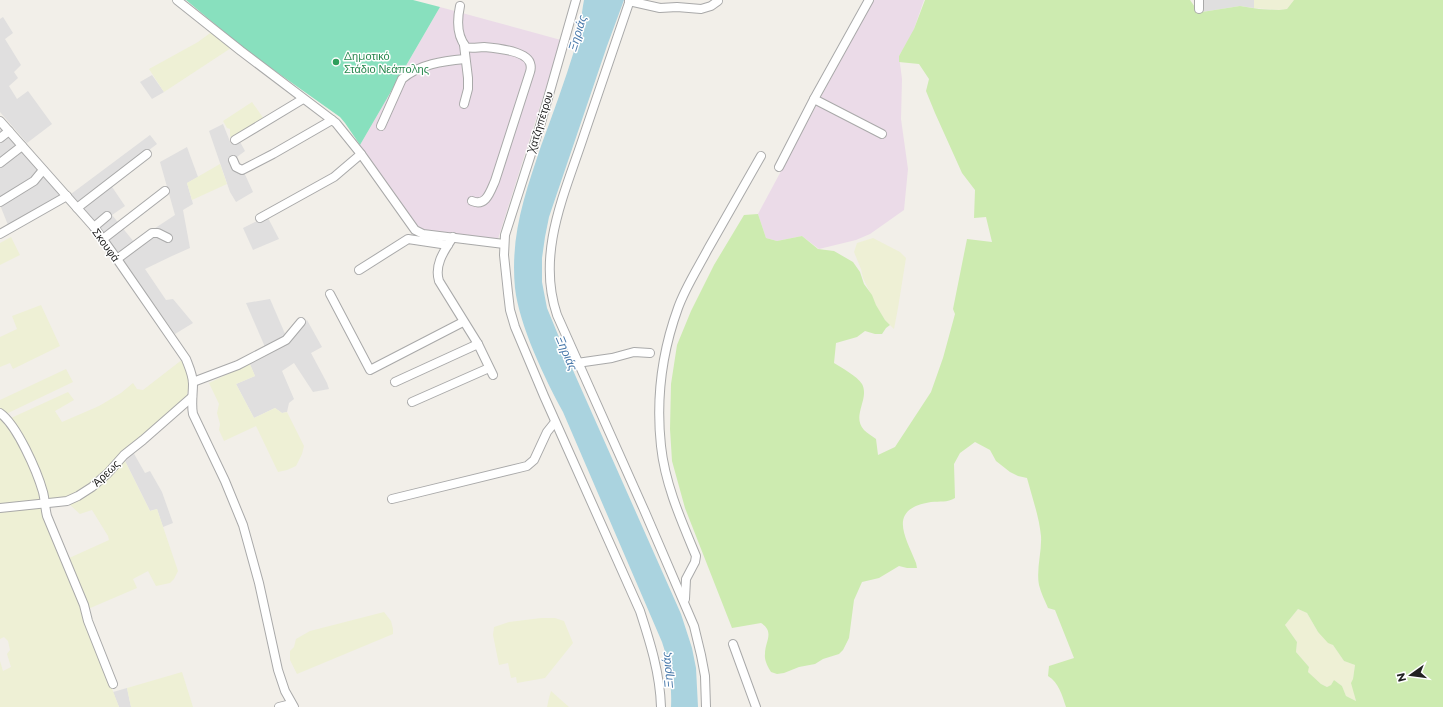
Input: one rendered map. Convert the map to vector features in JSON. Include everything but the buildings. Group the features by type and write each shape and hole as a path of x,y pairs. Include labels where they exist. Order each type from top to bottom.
{"street":[{"path":"177,0 241,52 332,120 360,154 415,230 423,234 504,244"},
{"name":"Χατζηπέτρου","path":"576,0 540,126 508,225 504,244 510,310 515,327 555,422 640,611 656,666 661,707"},
{"path":"706,707 705,676 694,626 557,315 552,299 549,273 553,232 559,207 585,134 629,0 660,8 677,7 701,9 711,6 718,1"},
{"path":"779,167 814,99 870,0"},
{"path":"1199,0 1199,9"},
{"path":"460,6 458,23 464,45 468,78 468,89 464,104"},
{"path":"464,45 468,48 484,47 509,50 527,58 531,67 495,181 488,198 478,203 472,201"},
{"path":"380,126 402,79 409,73 446,61 465,59"},
{"path":"235,140 303,98"},
{"path":"814,99 882,134"},
{"name":"Σκουφά","path":"0,120 8,131 94,227 186,359 192,375 192,406 196,422 238,510 260,583 278,670 292,705"},
{"path":"233,160 236,167 242,170 332,120"},
{"path":"0,138 8,131"},
{"path":"0,163 22,146"},
{"path":"77,208 147,154"},
{"path":"260,218 330,180 346,168 360,154"},
{"path":"685,604 686,579 695,562 696,556 673,497 661,447 659,413 665,353 678,308 691,280 761,156"},
{"path":"0,202 34,181 43,170"},
{"path":"103,239 165,191"},
{"path":"0,234 67,196"},
{"path":"94,227 107,216"},
{"path":"117,259 152,233 158,233 168,238"},
{"path":"453,238 438,265 437,274 439,281 478,344 493,375"},
{"path":"359,270 408,239 448,245"},
{"path":"330,294 370,370 463,322"},
{"path":"193,382 238,365 286,340 301,322"},
{"path":"395,382 478,344"},
{"path":"577,363 612,358 634,352 650,353"},
{"path":"412,402 489,368"},
{"name":"Άρεως","path":"0,508 68,501 78,496 92,487 108,473 124,455 154,431 192,397"},
{"path":"0,413 10,422 20,437 37,475 46,504 47,516 84,605 88,621 113,684"},
{"path":"392,499 528,466 534,460 547,432 555,422"},
{"path":"732,644 756,707"},
{"path":"278,707 292,705"}],"shaded area":[{"path":"873,0 924,0 913,32 899,56 902,79 901,119 908,169 904,210 870,234 856,240 819,249 802,236 777,241 766,238 758,214"},
{"path":"1203,0 1254,0 1254,8 1240,6 1202,12"},
{"path":"440,7 561,40 498,239 424,230 419,228 360,145"},
{"path":"3,17 13,33 5,39 21,65 14,72 18,78 9,86 17,99 28,91 52,124 27,143 0,112 0,19"},
{"path":"152,75 164,92 152,99 140,82"},
{"path":"223,124 231,144 239,140 245,151 237,157 253,192 236,202 230,192 209,131"},
{"path":"0,126 61,195 8,225 0,205"},
{"path":"150,135 157,144 108,181 125,206 112,215 134,242 175,215 160,162 187,147 198,177 187,183 193,204 183,210 190,248 145,269 166,300 173,299 193,323 175,334 123,261 71,194"},
{"path":"267,216 279,239 253,250 243,228"},
{"path":"270,299 286,336 265,347 246,303"},
{"path":"307,320 322,347 311,353 329,389 313,392 294,363 282,371 294,399 289,403 287,412 282,413 275,408 254,418 236,384 255,376 249,362 300,328"},
{"path":"133,452 145,473 150,471 162,492 173,523 163,527 157,509 150,511 124,459"},
{"path":"127,688 131,707 119,707 113,692"}],"green space":[{"name":"Δημοτικό Στάδιο Νεάπολης","path":"186,0 413,0 440,7 360,145 340,117 247,51"},
{"path":"925,0 1190,0 1197,10 1202,12 1240,6 1259,9 1287,9 1294,0 1443,0 1443,707 1066,707 1055,682 1048,676 1049,666 1074,658 1055,610 1048,608 1039,585 1038,573 1041,536 1037,514 1027,478 1010,472 996,461 990,450 975,442 960,453 954,464 955,498 952,500 931,502 917,506 909,511 904,517 904,534 917,568 899,566 879,578 862,582 854,600 849,638 843,650 839,654 823,659 815,664 777,674 771,672 766,661 765,649 768,630 765,626 761,623 732,628 685,508 672,461 670,429 671,384 677,345 691,311 714,265 744,215 758,214 766,238 777,241 802,236 818,249 834,251 853,262 860,272 864,284 872,295 876,305 885,320 890,325 882,334 875,334 865,331 857,337 836,343 834,363 853,375 862,384 864,396 859,419 864,430 876,439 878,455 895,447 931,392 943,358 955,314 953,309 967,239 992,242 986,217 974,218 975,190 962,173 935,113 926,91 929,79 919,64 899,62 899,56 914,29","holes":["1298,609 1307,613 1318,632 1328,643 1333,645 1344,661 1355,665 1351,683 1356,701 1346,696 1342,686 1334,680 1331,685 1327,687 1321,684 1308,672 1309,667 1296,652 1297,642 1285,625"]},
{"path":"1254,0 1294,0 1287,9 1279,10 1254,8"},
{"path":"213,31 231,48 164,92 149,69 198,42"},
{"path":"252,102 264,119 232,138 230,136 230,129 227,128 223,121"},
{"path":"220,164 227,184 192,200 187,183"},
{"path":"11,237 20,255 0,265 0,243"},
{"path":"873,238 900,252 906,258 894,329 885,320 877,307 863,278 854,252 857,243"},
{"path":"41,305 60,346 13,369 10,363 0,367 0,337 17,329 12,316"},
{"path":"183,359 189,377 189,385 187,395 182,401 87,487 67,498 48,500 11,418 68,392 74,400 55,411 62,422 99,406 121,393 133,383 137,389 143,390"},
{"path":"249,362 255,376 236,384 254,418 275,408 282,413 287,412 304,446 296,466 287,470 278,472 256,426 224,441 219,430 220,424 217,413 219,404 209,383 230,373 230,370"},
{"path":"66,369 73,382 6,414 0,411 0,400"},
{"path":"0,416 17,435 40,488 83,612 119,707 0,707 0,661 3,671 11,667 7,654 10,650 8,641 4,637 0,639"},
{"path":"124,459 150,511 157,509 178,571 170,583 156,586 148,571 133,579 137,588 88,609 67,559 109,540 92,510 80,514 69,504 91,492"},
{"path":"1298,609 1307,613 1318,632 1333,645 1344,661 1355,665 1353,679 1356,701 1346,696 1342,686 1334,680 1331,685 1327,687 1321,684 1308,672 1309,667 1296,652 1297,642 1285,625"},
{"path":"384,612 391,621 393,634 297,674 290,660 290,651 294,647 296,639 310,631"},
{"path":"541,618 555,618 564,621 573,643 545,678 517,683 516,677 511,678 508,663 499,665 493,635 494,627 509,622"},
{"path":"182,672 193,707 131,707 127,688"},
{"path":"551,691 569,707 547,707"}],"water":[{"path":"584,0 624,0 549,217 542,258 542,282 547,308 568,359 681,614 692,648 696,668 698,707 671,707 670,674 662,642 563,412 548,384 534,352 517,303 514,269 520,215 535,164 577,42"}],"place":[{"name":"Δημοτικό Στάδιο Νεάπολης","path":"336,62"}],"water label":[{"name":"Ξηριάς","path":"577,33"},
{"name":"Ξηριάς","path":"567,353"},
{"name":"Ξηριάς","path":"667,670"}]}
